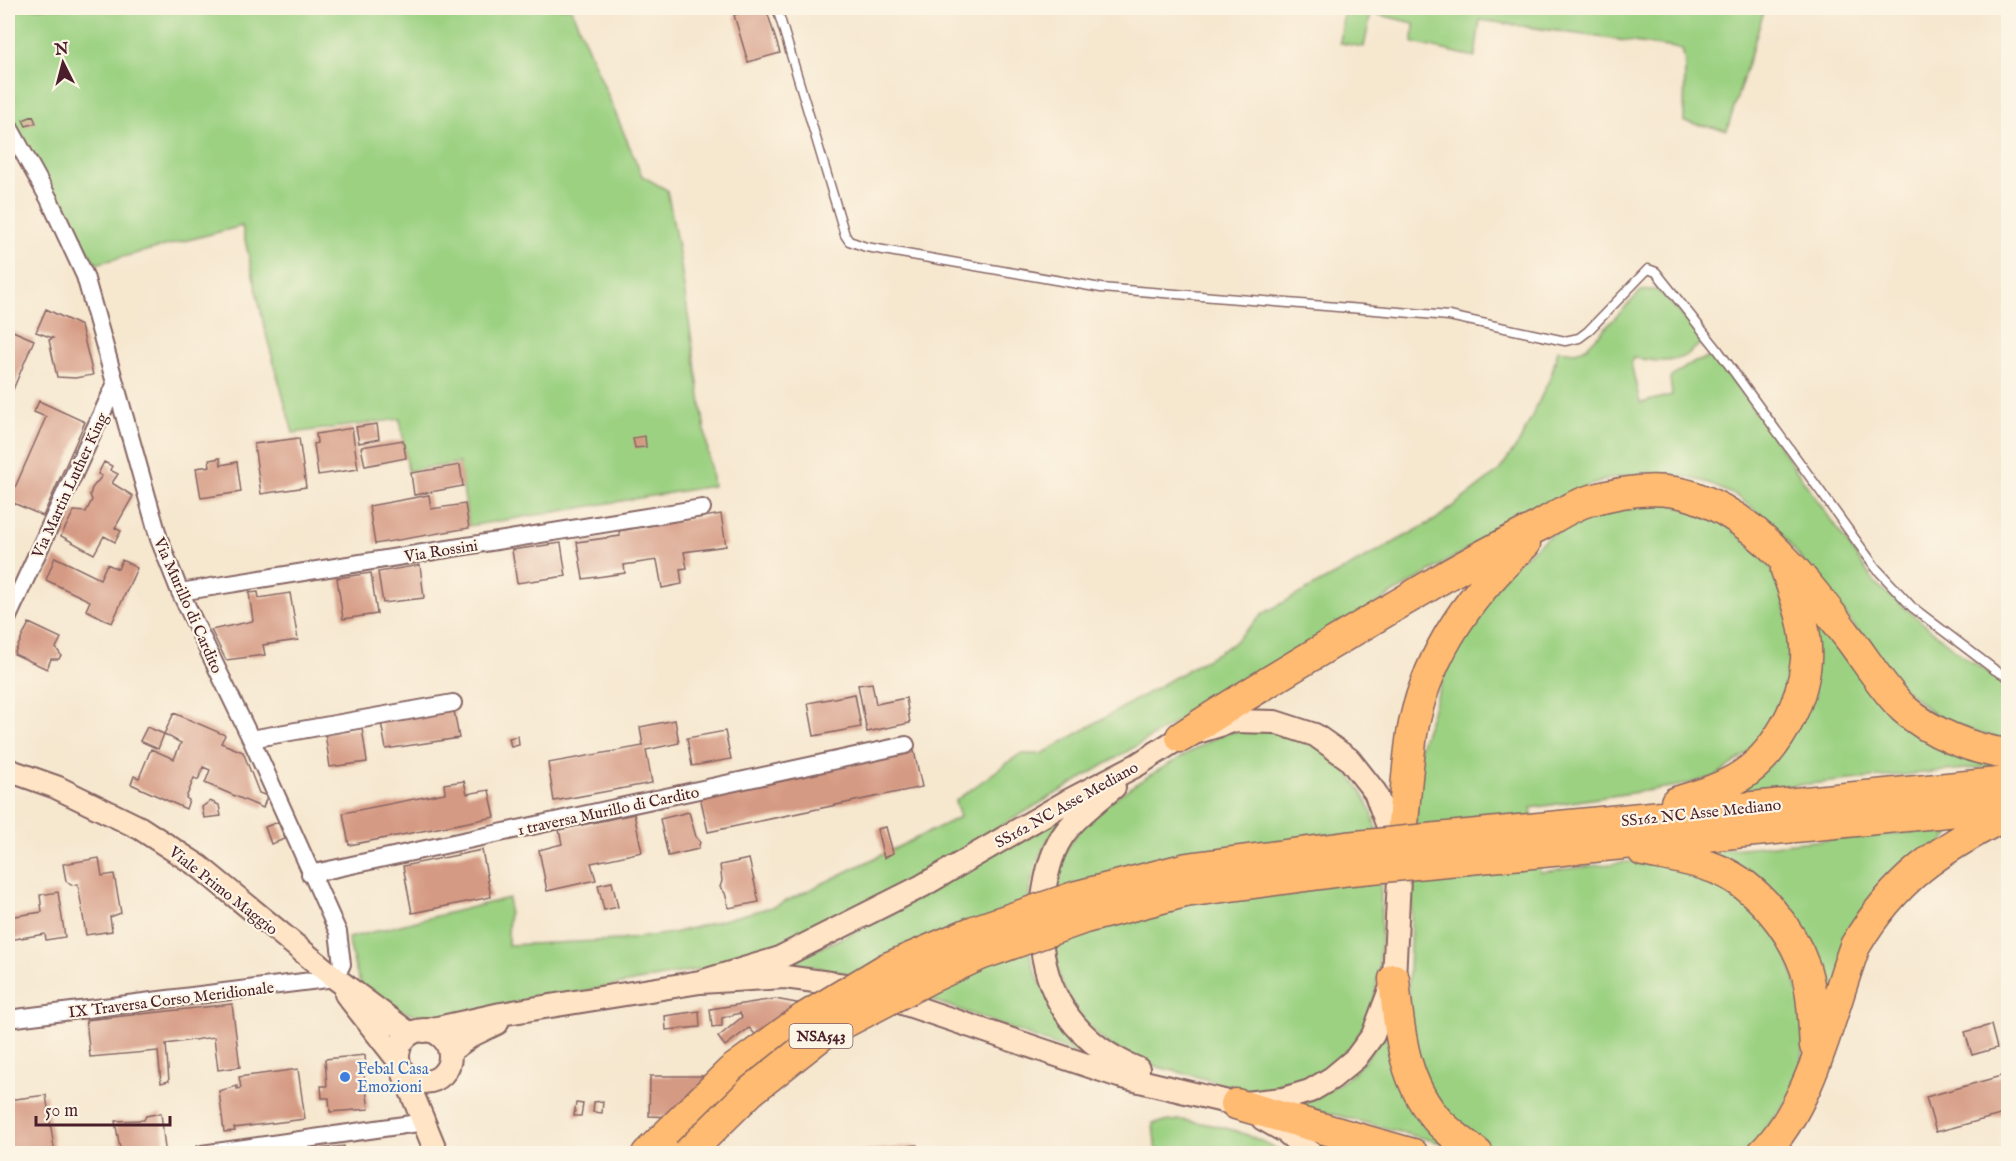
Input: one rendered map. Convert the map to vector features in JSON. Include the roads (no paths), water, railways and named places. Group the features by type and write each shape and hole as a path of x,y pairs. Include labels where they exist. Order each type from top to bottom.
{"highway":[{"path":"1181,737 1240,698 1471,561 1585,502 1633,491 1661,490 1689,495 1712,504 1752,528 1779,554 1844,631 1904,709 1938,731 1988,752 2008,754"},
{"path":"1400,858 1412,735 1422,692 1440,652 1461,614 1498,568 1554,518"},
{"path":"1629,819 1713,790 1737,778 1756,764 1775,742 1788,720 1802,682 1806,659 1798,602 1779,554"},
{"name":"SS162 NC Asse Mediano","path":"687,1154 752,1091 823,1034 932,977 980,955 1085,918 1185,892 1351,870 1520,842 1629,819 2008,782"},
{"name":"SS162 NC Asse Mediano","path":"647,1154 731,1071 804,1018 888,968 974,931 1077,896 1187,868 1347,847 1520,842 1615,845 2008,806"},
{"path":"1762,1154 1783,1131 1800,1101 1855,946 1880,908 1913,872 1935,855 2008,814"},
{"path":"1615,845 1719,870 1756,895 1790,936 1805,969 1810,992 1816,1058"},
{"path":"1394,979 1402,1050 1414,1083 1441,1124 1478,1154"},
{"path":"1236,1104 1413,1154"}],"street":[{"name":"Via Murillo di Cardito","path":"8,124 49,200 85,276 159,539 180,592 251,739 338,932 342,964 335,978"},
{"name":"Via Martin Luther King","path":"8,617 116,385"},
{"name":"Via Rossini","path":"180,592 702,507"},
{"path":"251,739 453,703"},
{"name":"SS162 NC Asse Mediano","path":"417,1033 544,1008 700,982 784,977 852,986 1119,1076 1183,1089 1236,1104 1283,1100 1310,1091 1332,1078 1356,1058 1372,1035 1394,979 1400,858 1375,792 1349,759 1315,735 1275,722 1233,721 1181,737 1137,765 1068,801 922,886 777,959 700,982"},
{"name":"1 traversa Murillo di Cardito","path":"310,874 906,745"},
{"path":"1137,765 1062,837 1046,874 1039,927 1043,966 1056,996 1080,1031 1113,1058 1183,1089"},
{"name":"Viale Primo Maggio","path":"8,770 56,787 140,828 200,867 335,978 417,1033"},
{"name":"Viale Primo Maggio","path":"335,978 401,1067 437,1154"},
{"name":"IX Traversa Corso Meridionale","path":"8,1019 335,978"},
{"name":"SS162 NC Asse Mediano","path":"447,1062 472,1035 495,1023 544,1008"},
{"path":"202,1154 425,1122 447,1062 441,1036 417,1033 400,1046 401,1067 420,1082 429,1082 447,1062"},
{"path":"1236,1104 1286,1132 1312,1154"}],"lane":[{"path":"777,8 845,235 849,240 866,247 1101,288 1449,316 1565,341 1579,338 1587,332 1648,269 1656,272 1718,350 1876,567 1912,608 1995,670 2008,677"}],"place":[{"name":"Febal Casa Emozioni","path":"345,1077"}]}
